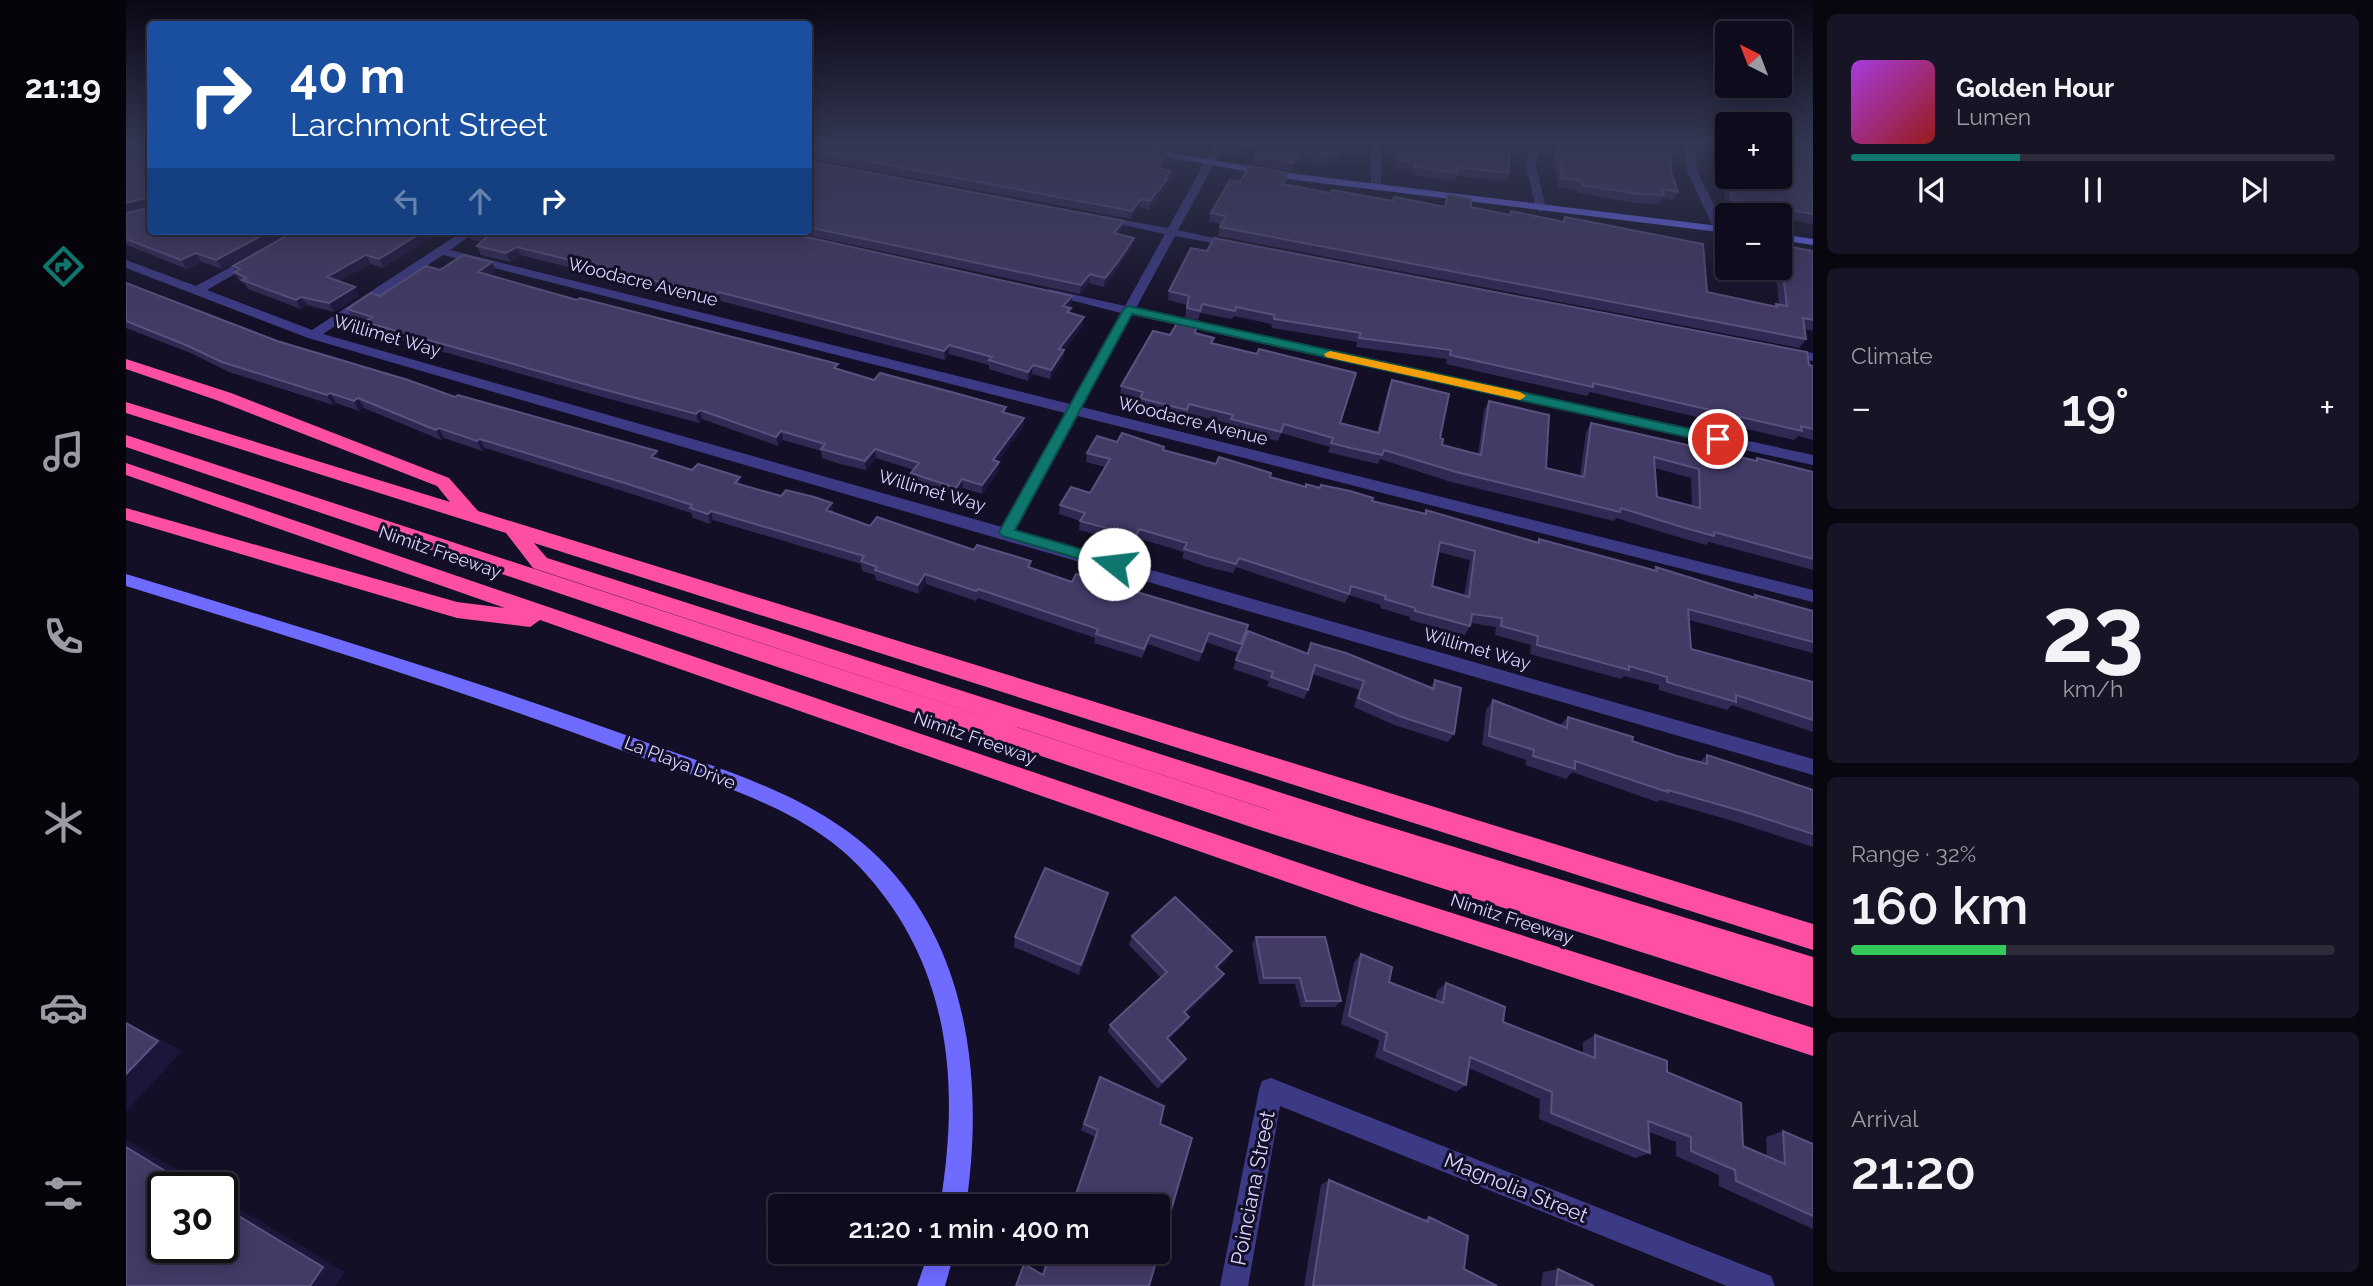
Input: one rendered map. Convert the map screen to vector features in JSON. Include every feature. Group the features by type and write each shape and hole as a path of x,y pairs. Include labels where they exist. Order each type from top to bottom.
{"highway":[{"path":"126,364 268,412 443,482 470,513"},
{"path":"126,407 1813,937"},
{"path":"126,441 1256,818 1813,993"},
{"name":"Nimitz Freeway","path":"126,468 1367,898 1813,1041"},
{"path":"129,515 457,610 570,624"},
{"path":"510,526 540,563 1360,829 1813,970"}],"main road":[{"path":"1502,204 1715,228"},
{"path":"1792,239 1813,242"},
{"name":"La Playa Drive","path":"126,580 542,711 787,805 852,846 886,881 909,912 932,956 947,996 955,1028 963,1104 962,1145 955,1194"},
{"path":"931,1286 938,1264"}],"street":[{"path":"1007,532 1187,204"},
{"path":"1540,204 1541,209"},
{"path":"1082,215 1246,247"},
{"path":"313,335 465,235"},
{"path":"197,291 268,251"},
{"name":"Woodacre Avenue","path":"441,251 1813,596"},
{"name":"Willimet Way","path":"126,264 313,335 1007,532 1813,767"},
{"path":"1038,290 1813,460"},
{"path":"1775,350 1813,357"},
{"name":"Poinciana Street","path":"1234,1286 1272,1090"},
{"name":"Magnolia Street","path":"1272,1090 1761,1286"}],"building":[{"path":"147,204 147,235 263,235 216,260 196,253 181,260 126,239 126,213 145,209"},
{"path":"812,204 1035,204 1124,221 1114,233 1134,238 1105,278 1090,274 1081,285 812,228"},
{"path":"1095,204 1137,204 1132,211"},
{"path":"1216,204 1430,204 1445,207 1446,204 1471,204 1471,207 1510,215 1511,211 1564,222 1565,217 1703,244 1707,292 1777,307 1776,304 1787,306 1784,280 1792,280 1792,247 1813,251 1813,320 1803,318 1806,339 1220,227 1226,216 1211,213"},
{"path":"1792,204 1813,204 1813,214 1792,210"},
{"path":"288,235 418,235 379,259 366,255 327,277 355,287 329,303 301,297 296,300 242,280 247,278 234,272 240,269 233,266"},
{"path":"485,235 798,235 1072,296 1063,306 1071,308 1067,312 1084,317 1059,349 1064,350 1051,370 1033,365 1028,372 989,360 992,357 949,345 944,351 719,292 716,296 517,247 506,253 477,246 488,236"},
{"path":"1214,238 1807,352 1809,365 1813,366 1813,429 1801,426 1802,431 1593,383 1593,387 1450,355 1451,350 1359,338 1361,333 1274,319 1274,315 1236,307 1235,311 1202,304 1200,311 1187,308 1189,296 1169,291 1191,248 1207,251"},
{"path":"463,255 492,262 478,272 577,300 580,298 838,364 834,368 874,380 880,373 955,393 1006,407 1002,412 1024,418 993,460 999,462 982,485 962,479 956,488 911,473 919,463 875,449 865,461 821,449 825,444 781,431 776,437 700,410 696,414 365,322 372,317 347,309 371,293 380,296 426,266 440,270"},
{"path":"126,283 277,341 408,380 455,397 458,395 657,451 651,457 692,470 698,464 740,477 735,483 781,496 786,490 814,497 832,503 826,510 870,526 877,517 974,550 977,545 1031,561 1028,567 1072,582 1076,574 1248,625 1241,644 1209,633 1202,652 1150,635 1144,649 1096,634 1098,629 978,589 976,591 925,574 918,585 875,570 877,567 861,561 864,556 711,511 708,514 690,508 692,505 628,484 480,439 477,441 439,428 436,430 358,398 354,401 330,393 327,395 222,362 126,321"},
{"path":"1179,320 1197,324 1195,333 1214,338 1211,343 1257,354 1259,349 1356,373 1340,423 1379,433 1392,380 1449,394 1440,438 1443,439 1442,445 1481,455 1489,401 1549,415 1546,468 1584,477 1591,423 1813,472 1813,559 1714,532 1714,536 1621,508 1620,512 1456,472 1384,450 1382,455 1331,443 1333,438 1284,424 1281,432 1231,419 1233,415 1189,404 1187,410 1140,398 1143,392 1121,386 1153,331 1170,335","holes":["1654,457 1699,469 1700,508 1657,497"]},
{"path":"1122,433 1164,447 1163,450 1216,464 1219,457 1271,473 1270,477 1306,487 1306,484 1320,488 1321,485 1350,491 1373,498 1372,501 1426,514 1426,510 1539,543 1539,539 1657,571 1656,567 1756,598 1755,595 1813,611 1813,642 1688,609 1691,649 1813,682 1813,720 1736,695 1736,702 1667,682 1667,677 1629,666 1629,670 1537,645 1538,636 1501,626 1502,618 1472,614 1470,626 1415,611 1415,608 1385,599 1386,596 1351,586 1349,594 1239,558 1236,564 1184,549 1187,543 1139,529 1136,536 1080,521 1085,513 1060,505 1071,487 1090,493 1110,459 1087,453 1097,436 1117,442","holes":["1440,542 1475,551 1469,597 1432,586"]},
{"path":"1248,631 1308,654 1311,643 1346,653 1434,689 1435,680 1461,688 1454,734 1399,716 1358,698 1364,681 1315,665 1308,690 1271,677 1273,672 1236,660"},
{"path":"1493,700 1567,728 1568,717 1633,737 1632,741 1677,756 1707,764 1707,755 1813,790 1813,834 1745,812 1668,792 1575,761 1575,769 1533,756 1534,750 1489,736"},
{"path":"1045,868 1108,893 1081,965 1015,937"},
{"path":"1175,897 1232,951 1216,967 1224,974 1184,1012 1189,1017 1167,1038 1186,1059 1162,1082 1110,1025 1167,972 1132,936"},
{"path":"1256,937 1325,937 1341,1001 1306,1001 1300,978 1264,978"},
{"path":"1361,954 1392,967 1389,982 1443,1003 1446,983 1505,1007 1503,1022 1595,1058 1595,1035 1667,1061 1667,1072 1741,1103 1743,1146 1785,1164 1783,1131 1813,1144 1813,1216 1736,1181 1735,1170 1691,1151 1691,1137 1648,1121 1650,1153 1551,1113 1552,1092 1470,1057 1466,1085 1384,1050 1387,1033 1349,1016"},
{"path":"126,1023 158,1041 126,1074"},
{"path":"1100,1077 1164,1106 1160,1124 1192,1138 1170,1214 1170,1194 1076,1194 1098,1130 1084,1124"},
{"path":"126,1147 167,1172 147,1172 147,1263 238,1263 238,1216 323,1267 310,1286 126,1286"},
{"path":"1329,1180 1428,1222 1429,1217 1468,1236 1464,1269 1497,1286 1313,1285"},
{"path":"1024,1264 1043,1275 1047,1264 1155,1264 1149,1286 1016,1286"},
{"path":"1558,1269 1594,1286 1556,1286"}],"slow traffic":[{"path":"1330,354 1520,396"}],"route":[{"path":"1114,564 1007,532 1128,310 1718,439"}]}
